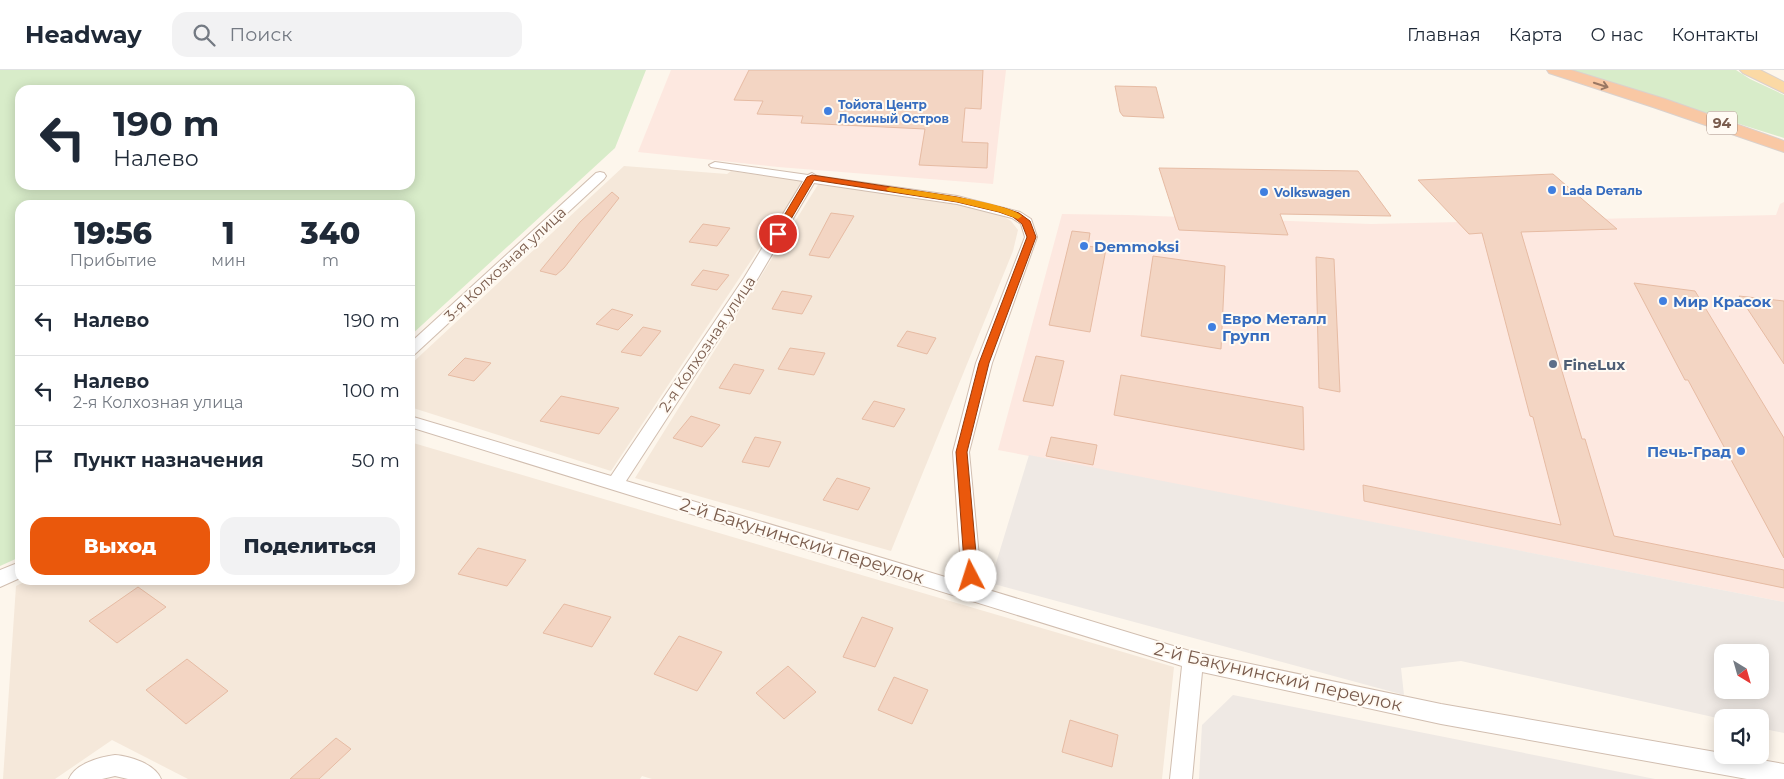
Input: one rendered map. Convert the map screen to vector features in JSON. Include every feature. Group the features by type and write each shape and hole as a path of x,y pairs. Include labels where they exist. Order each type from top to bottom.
{"highway":[{"path":"1554,70 1659,103 1784,147"}],"main road":[{"path":"1748,70 1784,88"},
{"name":"94","path":"1659,103 1784,143"}],"street":[{"path":"715,165 812,177 957,200 1001,210 1016,215 1026,222 1031,237 984,363 962,452 973,594"},
{"name":"3-я Колхозная улица","path":"415,347 600,176"},
{"name":"2-я Колхозная улица","path":"615,483 751,278 812,177"},
{"name":"2-й Бакунинский переулок","path":"415,423 1193,661 1441,714 1784,775"},
{"path":"0,579 15,572"},
{"path":"1181,779 1193,661"},
{"path":"80,779 101,766 118,764 131,768 150,779"}],"shaded area":[{"name":"Тойота Центр Лосиный Остров","path":"671,70 1006,70 993,184 778,167 638,152"},
{"path":"624,166 727,174 731,171 804,181 611,471 415,409 415,360"},
{"path":"819,183 965,206 1001,215 1011,221 1018,230 1013,251 891,551 635,478"},
{"path":"1784,202 1784,602 998,450 1062,214 1371,224 1776,215 1780,204"},
{"path":"415,443 1174,667 1162,779 652,779 642,776 640,779 188,779 112,740 55,779 3,779 16,586 415,585"},
{"path":"1029,455 1784,602 1784,733 1769,730 1769,709 1714,709 1714,717 1461,661 1401,668 1404,695 990,583"},
{"path":"1233,695 1655,779 1199,779 1202,725"}],"green space":[{"path":"0,70 646,70 615,148 415,331 415,200 15,200 15,559 0,566"},
{"path":"1567,70 1736,70 1750,79 1784,95 1784,138"}],"building":[{"path":"749,70 983,70 981,109 965,108 962,142 988,143 987,168 919,165 925,129 801,123 803,116 757,114 763,101 734,100"},
{"path":"1115,86 1156,87 1164,118 1123,116 1120,112"},
{"path":"1159,168 1358,171 1391,216 1280,214 1288,235 1179,230"},
{"path":"1553,174 1617,229 1521,232 1582,439 1585,439 1614,536 1784,570 1784,588 1364,501 1363,485 1561,525 1482,233 1469,234 1418,180"},
{"path":"612,192 619,198 564,268 556,275 540,271 580,222"},
{"path":"831,213 854,216 829,258 809,255"},
{"path":"703,224 730,228 717,246 689,242"},
{"path":"1072,231 1090,233 1088,246 1106,249 1090,332 1049,325"},
{"path":"1153,256 1225,266 1221,349 1141,336"},
{"path":"1316,257 1334,259 1340,392 1319,388"},
{"path":"703,270 729,275 717,290 691,285"},
{"path":"1634,283 1695,291 1784,438 1784,558 1688,380 1685,380"},
{"path":"782,291 812,296 802,314 772,309"},
{"path":"1739,296 1784,301 1784,364"},
{"path":"612,309 633,315 618,330 596,324"},
{"path":"643,327 661,331 641,356 621,352"},
{"path":"907,331 936,338 927,354 897,346"},
{"path":"790,348 825,353 814,375 778,369"},
{"path":"1036,356 1064,361 1053,406 1023,401"},
{"path":"465,358 491,363 474,381 448,375"},
{"path":"734,364 764,370 750,394 719,388"},
{"path":"1121,375 1303,407 1304,450 1114,415"},
{"path":"561,396 619,408 599,434 540,421"},
{"path":"874,401 905,409 894,427 862,419"},
{"path":"691,416 720,425 702,447 673,438"},
{"path":"755,437 781,442 769,467 742,462"},
{"path":"1051,437 1097,445 1093,465 1046,456"},
{"path":"837,478 870,488 858,510 823,500"},
{"path":"478,548 526,560 507,586 458,574"},
{"path":"138,587 166,607 117,643 89,621"},
{"path":"564,604 611,617 592,647 543,633"},
{"path":"862,617 893,628 875,667 843,657"},
{"path":"679,636 722,652 697,691 654,674"},
{"path":"187,659 228,691 186,724 146,690"},
{"path":"788,666 816,692 784,719 756,693"},
{"path":"894,677 928,690 912,724 878,710"},
{"path":"1070,720 1118,735 1112,767 1062,752"},
{"path":"336,738 351,749 319,779 290,779"}],"slow traffic":[{"path":"890,189 957,200 1018,216"}],"place":[{"name":"Тойота Центр Лосиный Остров","path":"828,111"},
{"name":"Lada Dеталь","path":"1552,190"},
{"name":"Volkswagen","path":"1264,192"},
{"name":"Demmoksi","path":"1084,246"},
{"name":"Мир Красок","path":"1663,301"},
{"name":"Евро Металл Групп","path":"1212,327"},
{"name":"FineLux","path":"1553,364"},
{"name":"Печь-Град","path":"1741,451"}],"route":[{"path":"778,234 812,177 957,200 1001,210 1016,215 1026,222 1031,237 984,363 962,452 971,576"}]}
